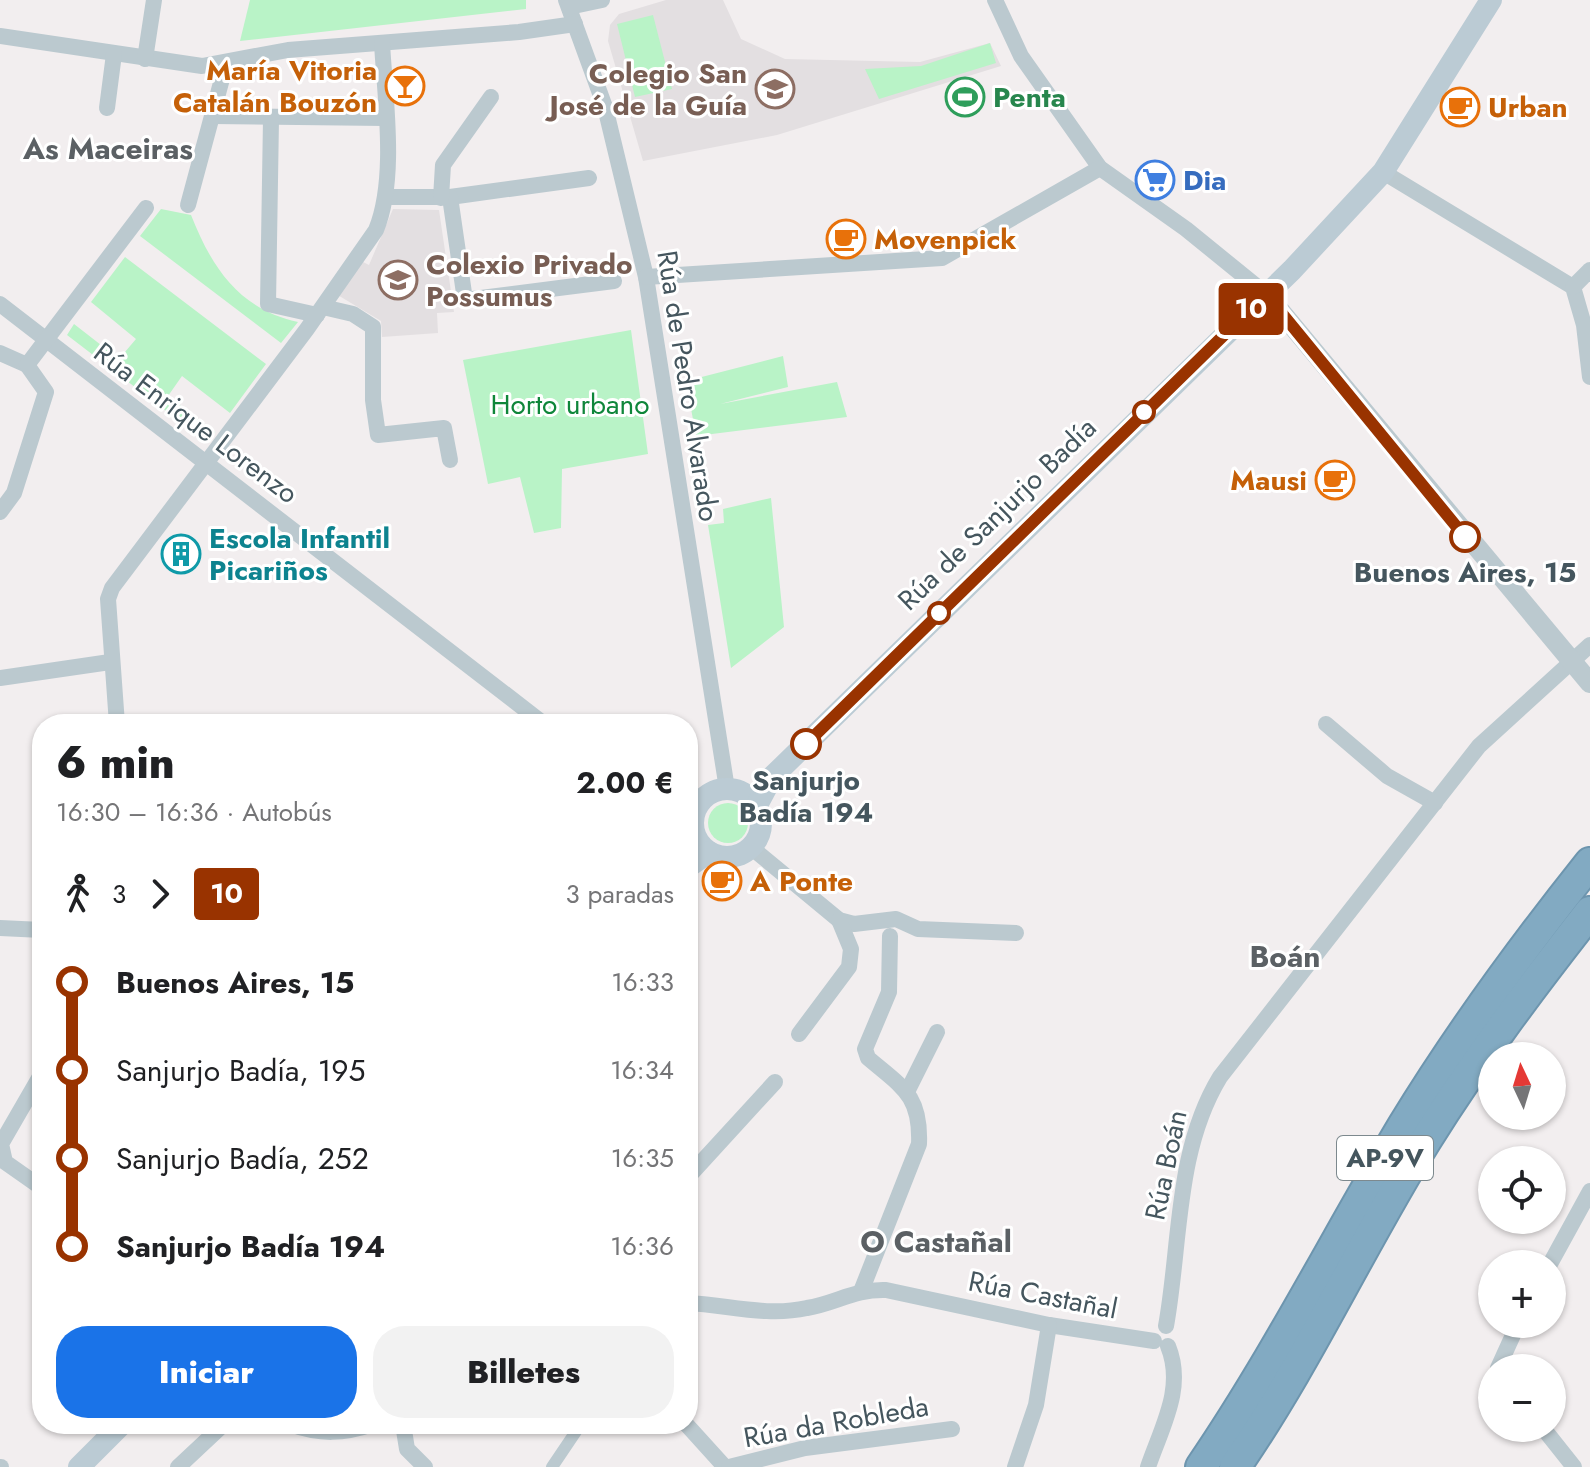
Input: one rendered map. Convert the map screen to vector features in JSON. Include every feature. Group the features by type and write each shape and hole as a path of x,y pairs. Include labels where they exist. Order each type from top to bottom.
{"highway":[{"name":"AP-9V","path":"1201,1467 1244,1404 1403,1126 1474,1017 1590,863"},
{"name":"AP-9V","path":"1235,1467 1308,1353 1425,1142 1505,1021 1590,912"}],"main road":[{"name":"Rúa de Sanjurjo Badía","path":"752,848 762,826 757,805 772,777 1266,294 1383,172 1491,0"},
{"name":"Rúa de Sanjurjo Badía","path":"698,809 706,795 772,777"},
{"path":"732,789 757,805"},
{"path":"698,837 731,858 752,848"},
{"path":"79,1467 112,1434"}],"street":[{"path":"145,59 154,0"},
{"path":"0,36 202,66 226,64 288,50 382,43 570,10 602,0"},
{"path":"995,0 1021,56 1100,168 1186,229 1266,294 1590,683"},
{"name":"Rúa de Pedro Alvarado","path":"570,10 615,145 646,277 732,789"},
{"path":"116,714 108,599 112,588 320,311 376,230 386,197 382,43"},
{"path":"107,108 114,54"},
{"path":"188,205 226,64"},
{"path":"491,97 443,165 465,300 614,281"},
{"path":"213,116 385,118"},
{"path":"271,119 268,304 353,314 373,327 373,400 378,435 444,428 450,460"},
{"path":"646,277 942,258 1100,168"},
{"path":"1383,172 1573,287 1584,325 1590,377"},
{"path":"386,197 446,198 589,178"},
{"path":"27,365 146,208"},
{"path":"1573,287 1590,270"},
{"name":"Rúa Enrique Lorenzo","path":"0,304 531,714"},
{"path":"0,353 27,365 46,392 14,493 0,512"},
{"name":"Rúa Boán","path":"1161,1343 1173,1333 1166,1326 1184,1183 1203,1105 1220,1077 1479,746 1590,645"},
{"path":"0,678 110,662"},
{"path":"1326,724 1387,776 1435,803"},
{"path":"752,848 839,920 854,924 896,919 918,929 1016,933"},
{"path":"799,1034 849,967 851,949 839,920"},
{"path":"1,930 32,930"},
{"path":"862,1289 919,1144 920,1120 914,1100 868,1058 865,1049 889,992 890,936"},
{"path":"907,1092 937,1032"},
{"path":"698,1166 775,1082"},
{"path":"32,1090 1,1144 5,1162 32,1181"},
{"path":"1558,1250 1590,1191"},
{"name":"Rúa Castañal","path":"698,1304 768,1313 809,1308 862,1289 886,1290 1049,1325 1161,1343"},
{"path":"1015,1467 1036,1405 1049,1325"},
{"path":"1148,1467 1177,1386 1175,1363 1161,1343"},
{"name":"Rúa da Robleda","path":"696,1434 727,1467 805,1448 952,1429"},
{"path":"178,1467 213,1434"},
{"path":"405,1434 407,1449 425,1467"},
{"path":"552,1467 574,1434"},
{"path":"1554,1442 1574,1467"}],"shaded area":[{"name":"Colegio San José de la Guía","path":"666,0 723,0 741,39 785,59 920,62 990,43 1001,66 777,135 643,161 608,41 610,25 619,14"},
{"name":"Colexio Privado Possumus","path":"393,209 439,210 454,312 437,313 438,333 382,337 381,321 336,294 361,261 369,265"}],"green space":[{"path":"250,0 526,0 526,9 240,41"},
{"path":"653,15 672,89 635,97 617,24"},
{"path":"990,43 996,63 879,99 865,69 921,66"},
{"path":"161,209 191,215 208,252 230,284 259,307 298,322 281,343 140,236"},
{"path":"125,257 266,364 230,413 182,376 168,396 215,432 208,443 67,335 74,324 119,359 136,339 91,302"},
{"name":"Horto urbano","path":"631,330 648,454 562,469 561,528 534,533 520,477 488,484 463,360"},
{"path":"783,356 788,387 720,404 837,382 847,417 696,436 686,381"},
{"path":"771,498 784,627 731,668 708,525 724,523 723,509"},
{"path":"728,803 742,809 748,823 742,837 728,843 714,837 708,823 714,809"}],"bus line":[{"name":"10","path":"806,744 1266,294 1465,537"}],"place":[{"name":"María Vitoria Catalán Bouzón","path":"405,86"},
{"name":"Colegio San José de la Guía","path":"775,89"},
{"name":"Penta","path":"965,97"},
{"name":"Urban","path":"1460,107"},
{"name":"Dia","path":"1155,180"},
{"name":"Movenpick","path":"846,239"},
{"name":"Colexio Privado Possumus","path":"398,280"},
{"name":"Mausi","path":"1335,480"},
{"name":"Buenos Aires, 15","path":"1465,537"},
{"name":"Escola Infantil Picariños","path":"181,554"},
{"name":"Sanjurjo Badía 194","path":"806,744"},
{"name":"A Ponte","path":"722,881"}],"district":[{"name":"As Maceiras","path":"108,148"},
{"name":"Boán","path":"1285,956"},
{"name":"O Castañal","path":"936,1241"}]}
